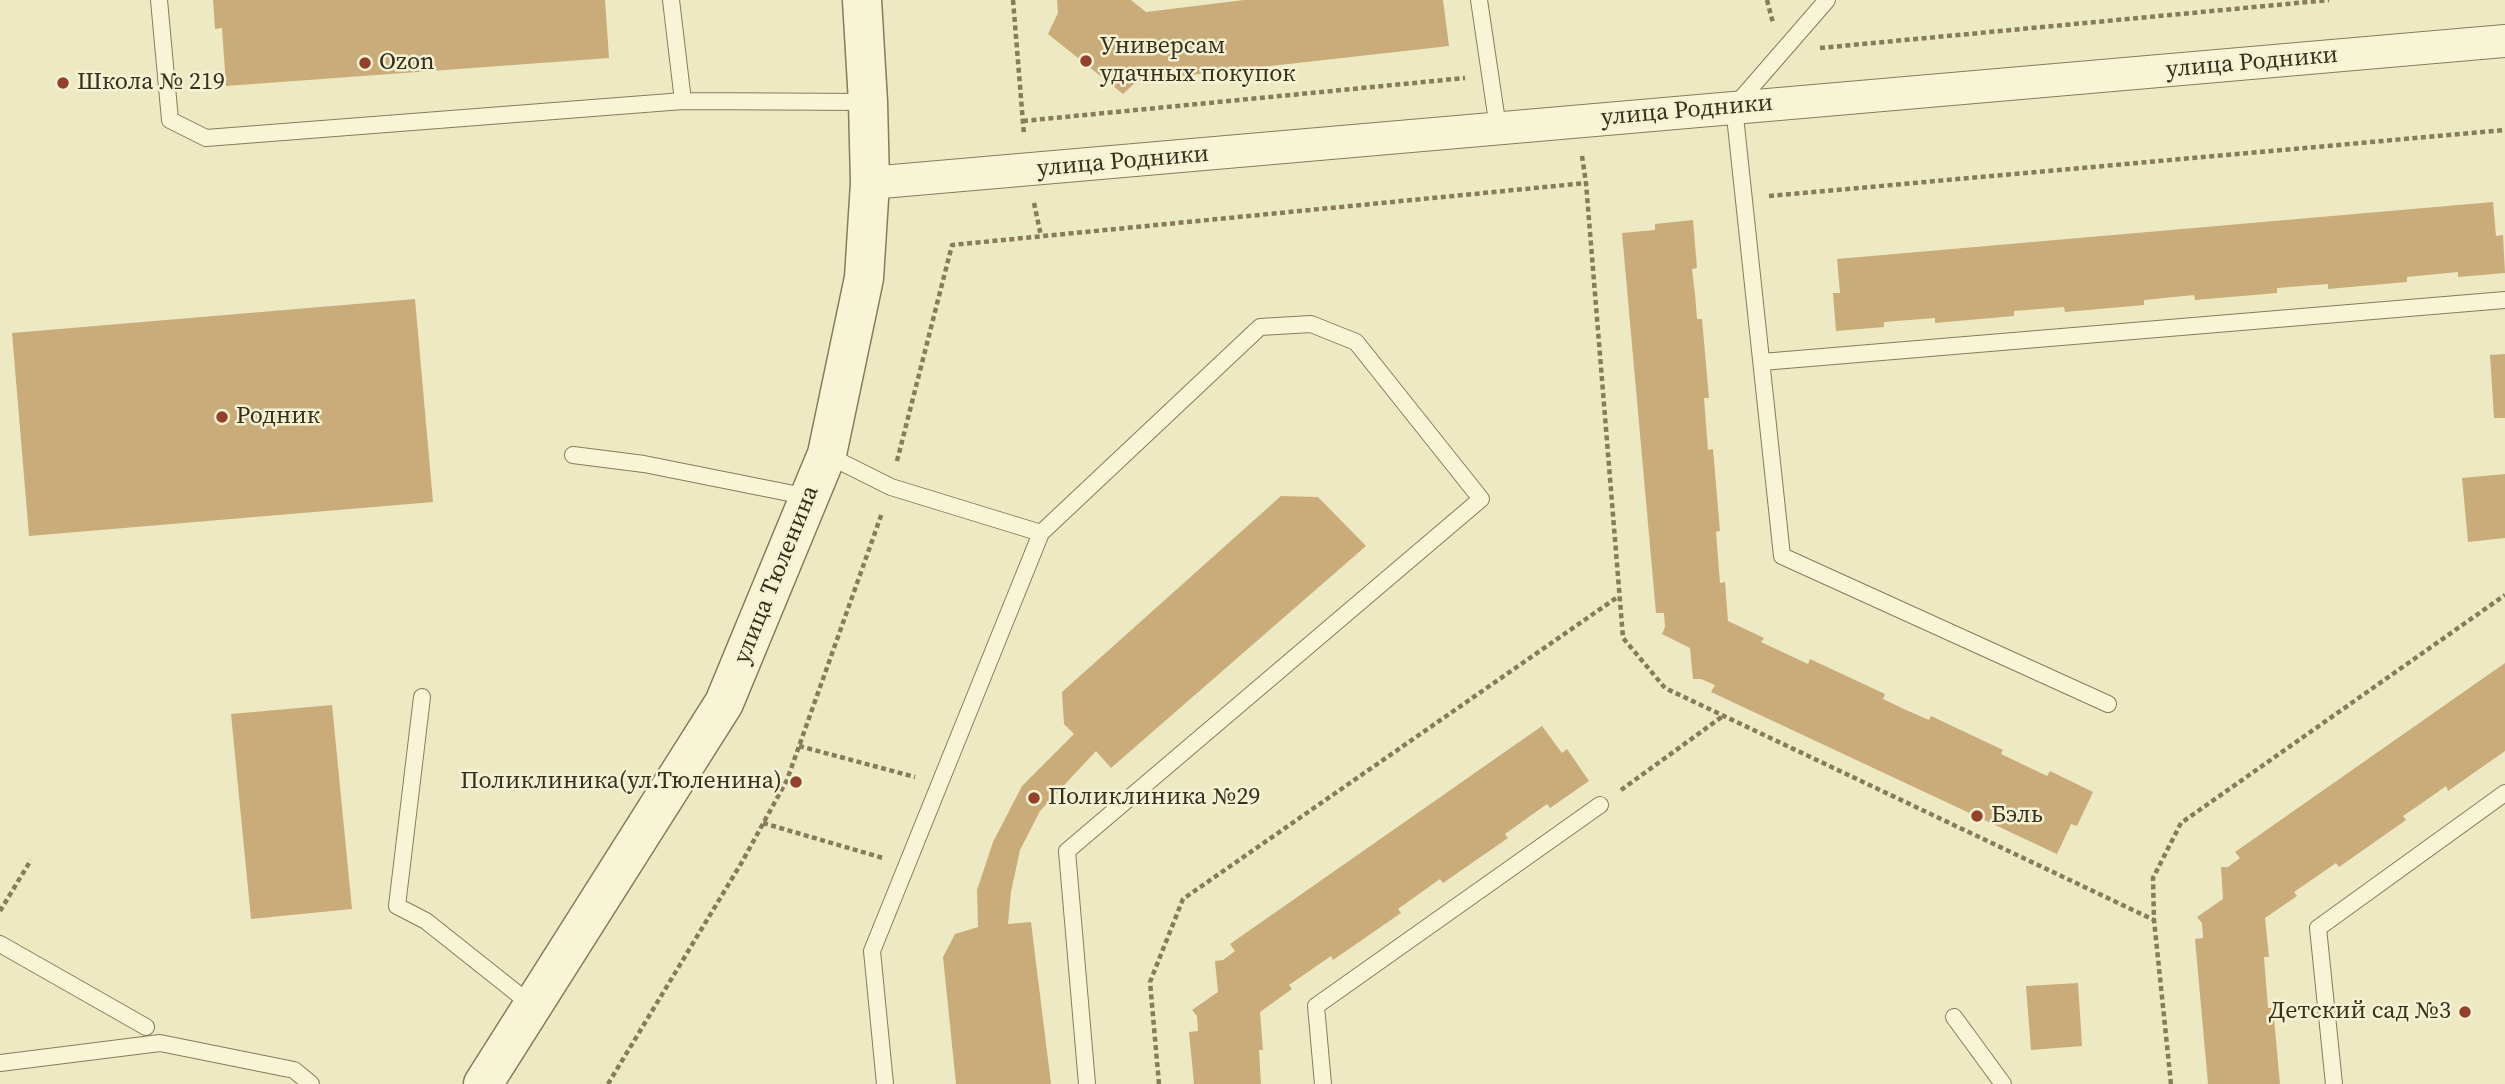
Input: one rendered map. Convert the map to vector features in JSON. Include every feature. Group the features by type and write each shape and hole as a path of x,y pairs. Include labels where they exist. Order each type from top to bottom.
{"street":[{"name":"улица Тюленина","path":"483,1084 724,703 827,454 864,278 870,183 862,0"},
{"name":"улица Родники","path":"870,183 2505,41"}],"lane":[{"path":"159,0 170,120 206,138 683,101 868,102"},
{"path":"671,0 683,101"},
{"path":"1479,0 1498,128"},
{"path":"1827,0 1734,107 1782,556 2108,705"},
{"path":"1762,362 2505,300"},
{"path":"885,1084 872,951 1041,533 1260,327 1311,324 1356,342 1481,499 1067,850 1087,1084"},
{"path":"827,454 891,487 1041,533"},
{"path":"573,455 644,464 809,497"},
{"path":"422,697 397,906 426,921 533,1006"},
{"path":"2334,1084 2318,928 2505,793"},
{"path":"1323,1084 1316,1006 1600,805"},
{"path":"0,944 146,1027"},
{"path":"1954,1017 2003,1084"},
{"path":"0,1063 160,1043 294,1070 311,1084"}],"path":[{"path":"1013,0 1027,170 1041,236"},
{"path":"1782,52 2329,0"},
{"path":"1023,121 1490,76"},
{"path":"1576,121 1586,183 1623,638 1665,688 2154,920"},
{"path":"1744,198 2505,130"},
{"path":"608,1084 742,862 787,780 891,487 952,245 1586,183"},
{"path":"2171,1084 2154,920 2153,878 2180,823 2505,595"},
{"path":"1159,1084 1150,982 1183,899 1619,596"},
{"path":"1600,805 1723,716"},
{"path":"798,746 940,784"},
{"path":"763,823 907,865"},
{"path":"0,911 31,860"}],"building":[{"path":"213,0 605,0 609,58 226,86 222,28 215,29"},
{"path":"1057,0 1131,0 1146,12 1244,0 1443,0 1449,46 1137,81 1123,94 1048,34 1058,13"},
{"path":"2493,202 2496,236 2503,235 2505,273 2458,277 2458,272 2407,277 2407,282 2328,289 2328,284 2277,288 2277,293 2195,300 2194,295 2144,300 2144,305 2065,312 2064,307 2014,311 2014,316 1935,323 1935,318 1884,322 1884,327 1836,331 1833,293 1840,293 1837,259"},
{"path":"1693,220 1697,268 1692,269 1697,319 1702,319 1709,398 1704,398 1708,450 1713,449 1720,531 1716,532 1720,583 1725,582 1728,621 1764,638 1761,642 1808,664 1810,659 1885,694 1883,699 1906,710 1929,720 1931,716 2003,750 2001,754 2047,776 2050,771 2093,792 2077,826 2071,824 2057,854 1711,692 1715,685 1701,679 1693,679 1690,648 1662,634 1665,627 1664,613 1656,613 1622,233 1655,230 1655,224"},
{"name":"Родник","path":"415,299 433,502 29,536 12,333"},
{"path":"2505,354 2505,418 2494,418 2490,355"},
{"path":"2505,474 2505,538 2468,542 2462,478"},
{"name":"Поликлиника №29","path":"1281,496 1318,497 1366,546 1111,768 1096,751 1040,811 1020,850 1011,892 1008,924 1031,922 1051,1084 956,1084 943,957 955,934 978,927 977,890 993,842 1022,786 1074,734 1064,724 1062,692"},
{"path":"2505,663 2505,751 2448,791 2446,786 2403,816 2406,820 2339,867 2336,863 2294,892 2297,896 2265,918 2269,957 2264,957 2268,1008 2273,1008 2280,1084 2208,1084 2195,939 2203,938 2202,923 2197,917 2223,899 2221,867 2228,867 2240,858 2235,852"},
{"path":"332,705 352,909 251,919 231,714"},
{"path":"1542,726 1562,753 1567,749 1589,781 1550,808 1547,804 1505,834 1508,838 1443,883 1440,879 1398,909 1401,913 1333,960 1331,956 1289,985 1292,989 1260,1012 1263,1050 1259,1050 1261,1084 1194,1084 1189,1032 1198,1031 1197,1016 1192,1010 1218,992 1215,961 1223,960 1235,951 1230,944"},
{"path":"2078,983 2082,1046 2031,1050 2026,986"}],"place":[{"name":"Универсам удачных покупок","path":"1086,61"},
{"name":"Ozon","path":"365,63"},
{"name":"Школа № 219","path":"63,83"},
{"name":"Родник","path":"222,417"},
{"name":"Поликлиника(ул.Тюленина)","path":"796,782"},
{"name":"Поликлиника №29","path":"1034,798"},
{"name":"Бэль","path":"1977,816"},
{"name":"Детский сад №3","path":"2465,1012"}]}
